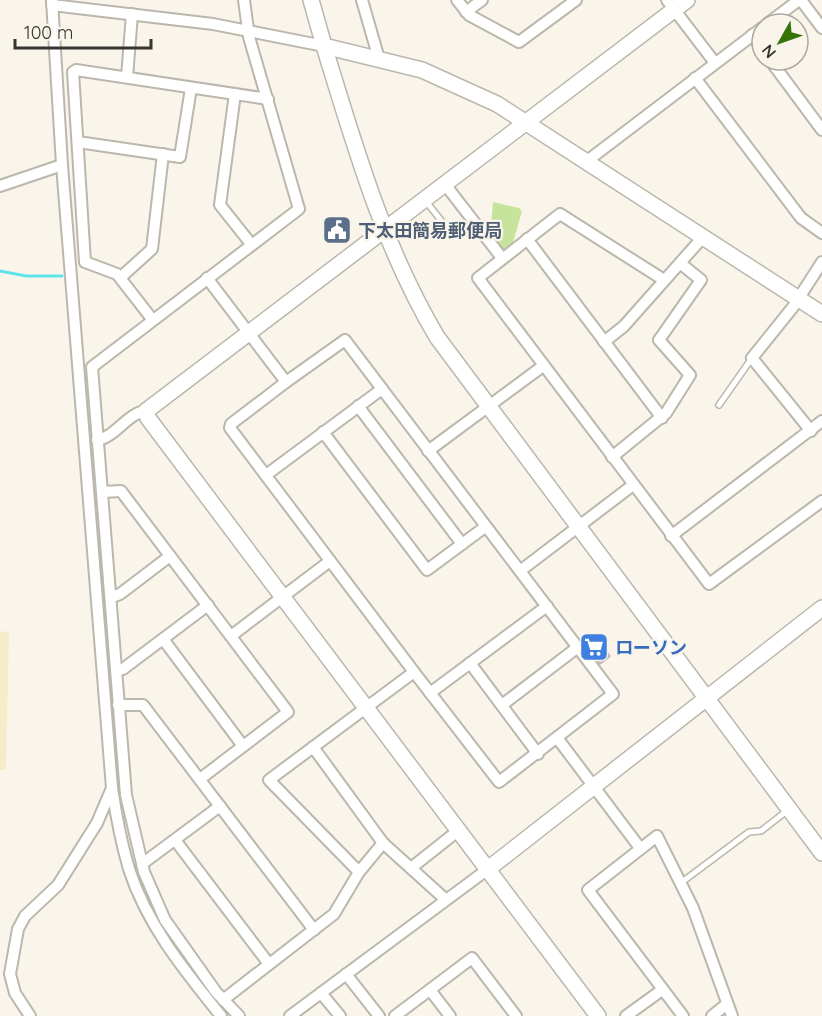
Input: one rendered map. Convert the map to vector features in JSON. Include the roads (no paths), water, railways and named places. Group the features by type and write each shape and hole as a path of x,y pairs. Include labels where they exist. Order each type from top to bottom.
{"street":[{"path":"239,1016 223,1000 165,920 142,864 126,795 93,364 299,209 247,30 244,0"},
{"path":"311,0 369,194 383,230 427,320 487,406 822,853"},
{"path":"363,0 379,59"},
{"path":"457,0 466,12 519,42 576,0"},
{"path":"466,12 482,0"},
{"path":"98,440 105,439 138,413 146,411 527,121 670,5 687,0"},
{"path":"784,12 800,0 822,28"},
{"path":"221,1016 169,949 142,902 123,846 112,788 62,165 58,3 247,30 379,59 444,78 527,121 822,314"},
{"path":"670,5 715,63"},
{"path":"127,77 132,14"},
{"path":"587,161 750,37"},
{"path":"152,319 113,270 85,262 73,72 76,70 127,77 267,99"},
{"path":"779,72 822,130"},
{"path":"695,78 801,218 822,233"},
{"path":"78,142 182,156 191,88"},
{"path":"235,94 220,205 251,244"},
{"path":"120,277 152,249 163,154"},
{"path":"0,186 62,165"},
{"path":"444,183 502,258"},
{"path":"664,280 562,214 477,279 671,536 711,585 822,501"},
{"path":"604,342 624,326 703,237"},
{"path":"527,239 662,418"},
{"path":"811,430 752,358 798,298 822,261"},
{"path":"612,457 662,418 690,375 659,340 701,280 680,263"},
{"path":"207,278 286,382"},
{"path":"343,340 613,694 558,739 499,782 230,428 231,424 286,382 343,340"},
{"path":"428,451 543,366"},
{"path":"266,475 381,389"},
{"path":"358,406 462,544"},
{"path":"146,411 148,418 598,1016"},
{"path":"671,536 822,421"},
{"path":"323,432 427,570 486,527"},
{"path":"520,571 633,485"},
{"path":"103,492 121,491 288,712 200,779"},
{"path":"112,597 120,594 170,556"},
{"path":"231,636 330,561"},
{"path":"117,670 123,669 208,605"},
{"path":"430,693 547,606"},
{"path":"298,1014 321,993 488,869 822,608"},
{"path":"163,639 243,746"},
{"path":"502,705 578,647"},
{"path":"470,663 538,754"},
{"path":"359,872 269,780 414,672"},
{"path":"118,705 143,705 314,930"},
{"path":"558,739 640,848"},
{"path":"313,747 383,843 445,899"},
{"path":"30,1016 15,993 10,974 18,929 25,916 58,885 97,823 112,788"},
{"path":"142,864 220,806"},
{"path":"411,868 459,830"},
{"path":"682,1016 588,890 640,848 659,836 682,882 732,1016"},
{"path":"176,840 269,964"},
{"path":"223,1000 334,914 359,872 383,843"},
{"path":"395,1016 472,958 516,1016"},
{"path":"346,974 379,1016"},
{"path":"430,990 450,1016"},
{"path":"626,1016 662,990"},
{"path":"321,993 339,1016"},
{"path":"712,1016 728,1004"}],"lane":[{"path":"424,199 450,232"},
{"path":"719,405 752,358"},
{"path":"682,882 749,832 761,831 789,809"}],"waterway":[{"path":"0,271 26,276 62,276"}],"place":[{"name":"下太田簡易郵便局","path":"337,230"},
{"name":"ローソン","path":"594,647"}]}
